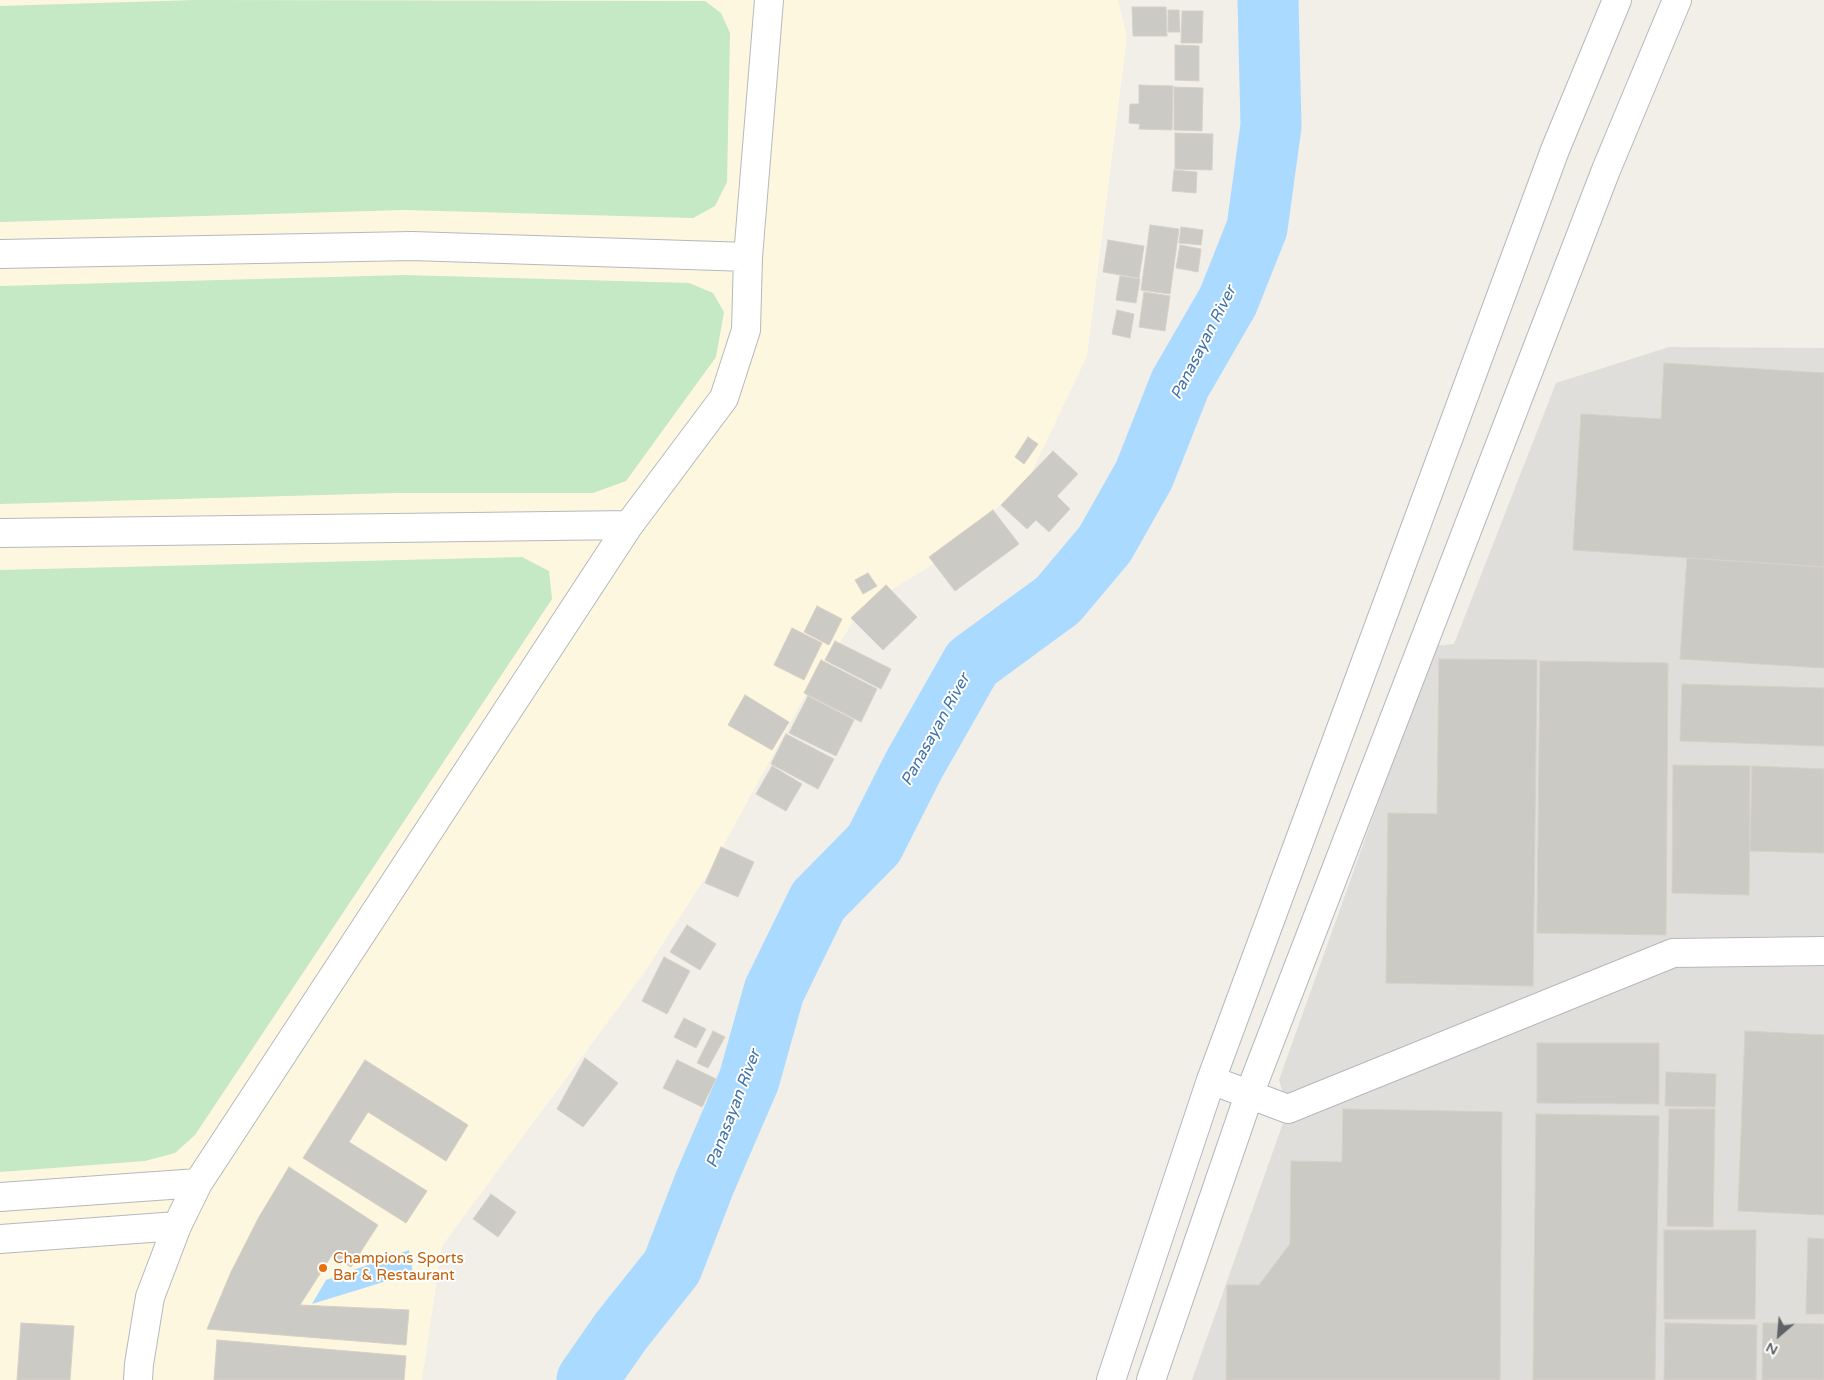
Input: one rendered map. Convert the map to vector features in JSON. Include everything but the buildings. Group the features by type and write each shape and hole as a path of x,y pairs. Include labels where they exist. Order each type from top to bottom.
{"street":[{"path":"138,1380 150,1297 177,1226 198,1183 629,525 724,398 746,330 748,257 769,0"},
{"path":"1111,1380 1211,1080 1555,150 1617,0"},
{"path":"1151,1380 1250,1094 1606,170 1677,0"},
{"path":"0,254 412,246 748,257"},
{"path":"0,533 629,525"},
{"path":"1211,1080 1288,1109 1673,953 1824,951"},
{"path":"0,1197 198,1183"},
{"path":"0,1239 177,1226"}],"shaded area":[{"path":"0,0 1118,0 1127,37 1087,356 1029,478 945,557 863,607 806,694 709,872 644,973 442,1246 422,1380 0,1380"},
{"path":"1669,347 1824,348 1824,1380 1192,1380 1288,1109 1279,1080 1434,646 1454,644 1556,383"}],"green space":[{"path":"195,0 705,1 721,13 730,33 727,182 715,206 693,218 404,210 0,222 0,6"},
{"path":"404,275 689,283 713,293 724,312 716,357 626,481 593,493 394,493 0,504 0,286"},
{"path":"522,557 549,571 552,599 195,1135 175,1153 145,1161 0,1172 0,570"}],"water":[{"path":"409,1250 413,1273 312,1304 326,1280"}],"waterway":[{"name":"Panasayan River","path":"587,1380 621,1331 672,1267 705,1182 749,1080 774,991 818,901 874,844 914,765 972,663 1058,600 1105,544 1144,475 1180,384 1228,301 1257,228 1271,126 1268,0"}],"place":[{"name":"Champions Sports Bar & Restaurant","path":"323,1268"}]}
